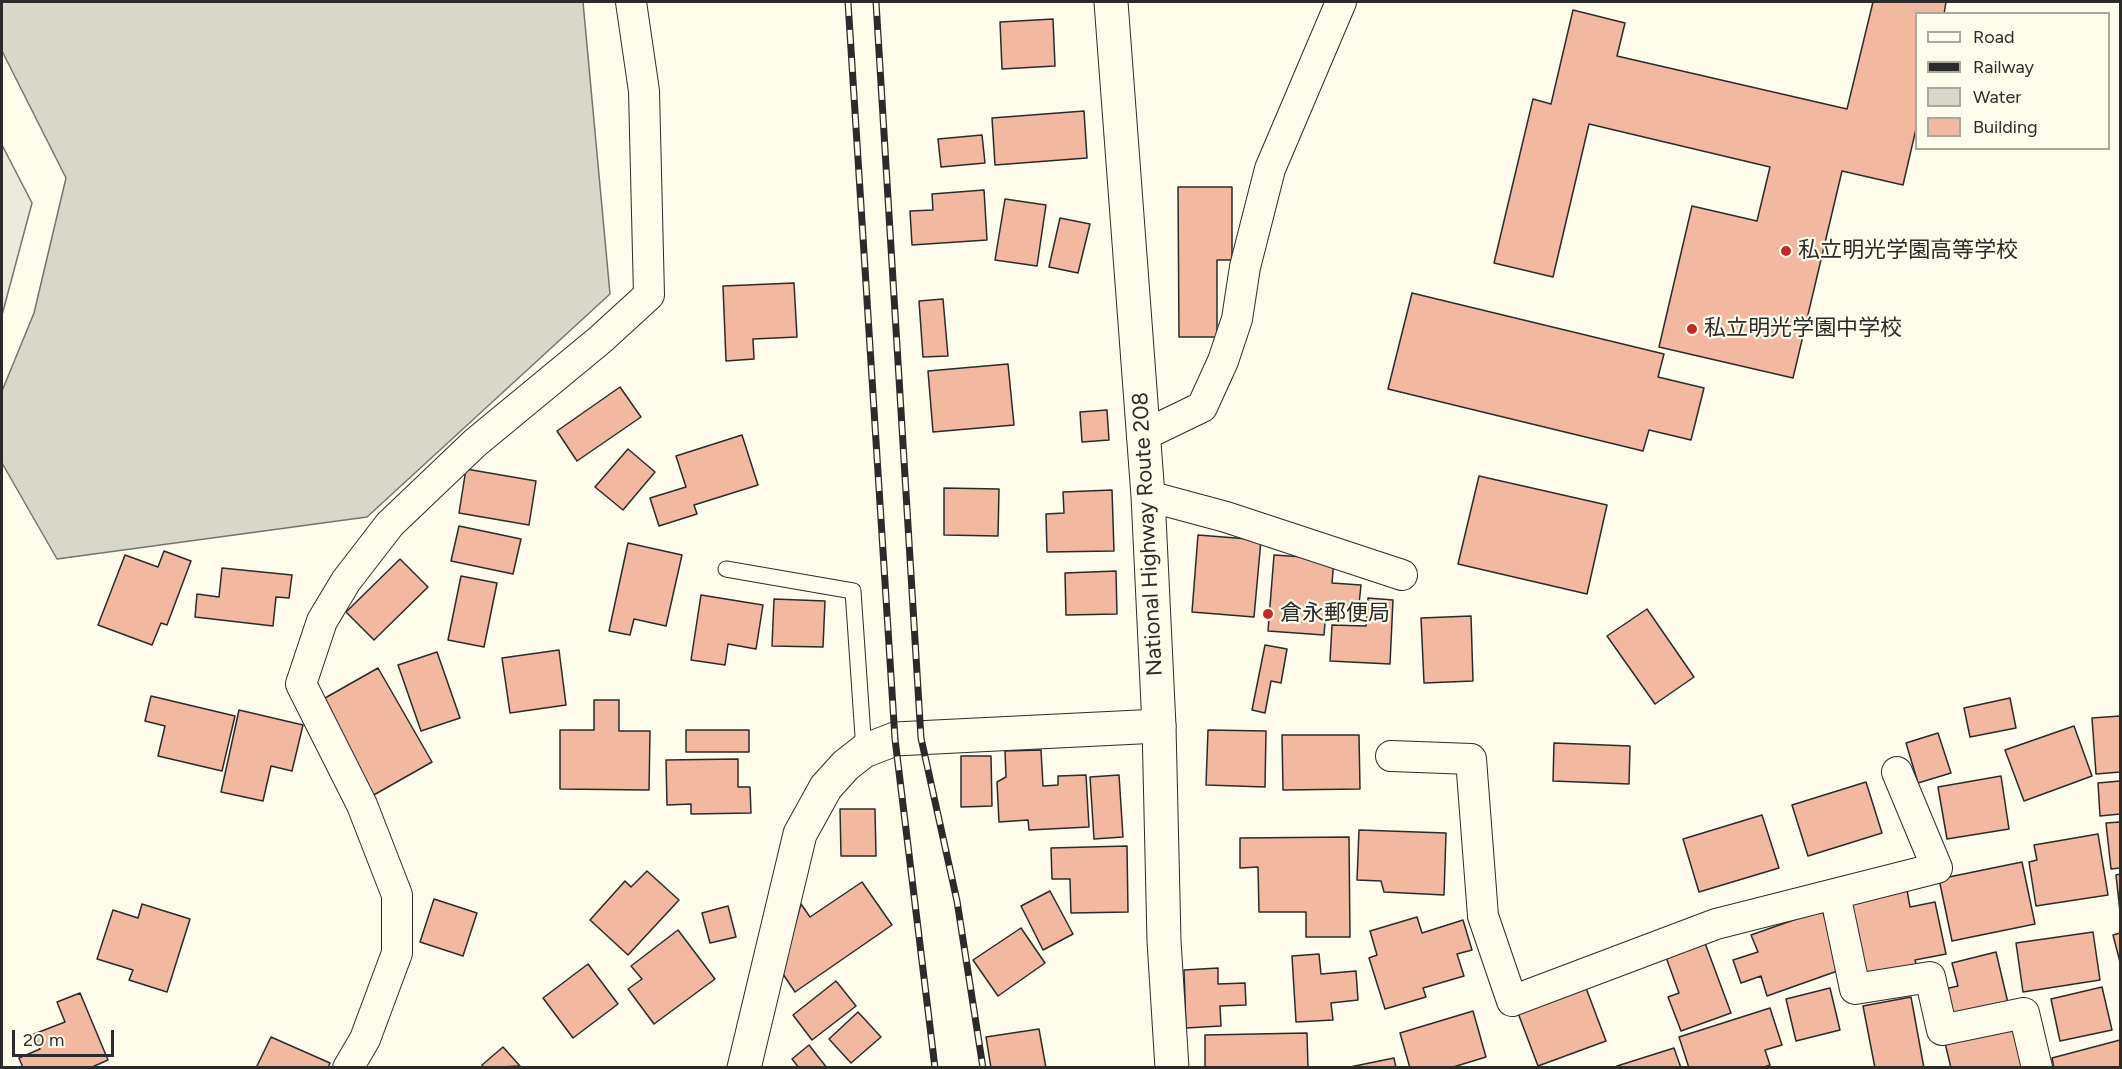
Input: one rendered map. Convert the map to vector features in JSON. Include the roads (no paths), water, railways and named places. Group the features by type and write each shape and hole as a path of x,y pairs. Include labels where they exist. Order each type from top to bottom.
{"main road":[{"name":"National Highway Route 208","path":"1111,2 1148,496 1159,726 1164,940 1172,1068"},
{"path":"744,1068 800,834 826,787 846,765 864,751 894,739 1159,726"}],"street":[{"path":"348,1068 365,1040 397,953 397,895 362,805 301,684 322,621 346,581 390,524 475,443 601,339 649,295 644,91 631,2"},
{"path":"1142,436 1202,407 1223,362 1237,319 1245,267 1270,169 1341,2"},
{"path":"1148,496 1226,517 1402,574"},
{"path":"1391,756 1471,759 1483,916 1512,1001 1716,924 1937,868 1897,772"},
{"path":"1835,894 1855,989 1930,977 1942,1030 2024,1013 2037,1068"}],"lane":[{"path":"726,569 853,591 864,751"}],"water":[{"path":"2,2 583,2 610,294 367,517 57,559 2,463 2,391 34,313 66,178 2,51"}],"railway":[{"path":"848,2 895,739 935,1068"},
{"path":"876,2 921,738 957,901 983,1068"}],"place":[{"name":"私立明光学園高等学校","path":"1786,251"},
{"name":"私立明光学園中学校","path":"1692,329"},
{"name":"倉永郵便局","path":"1268,614"}]}
